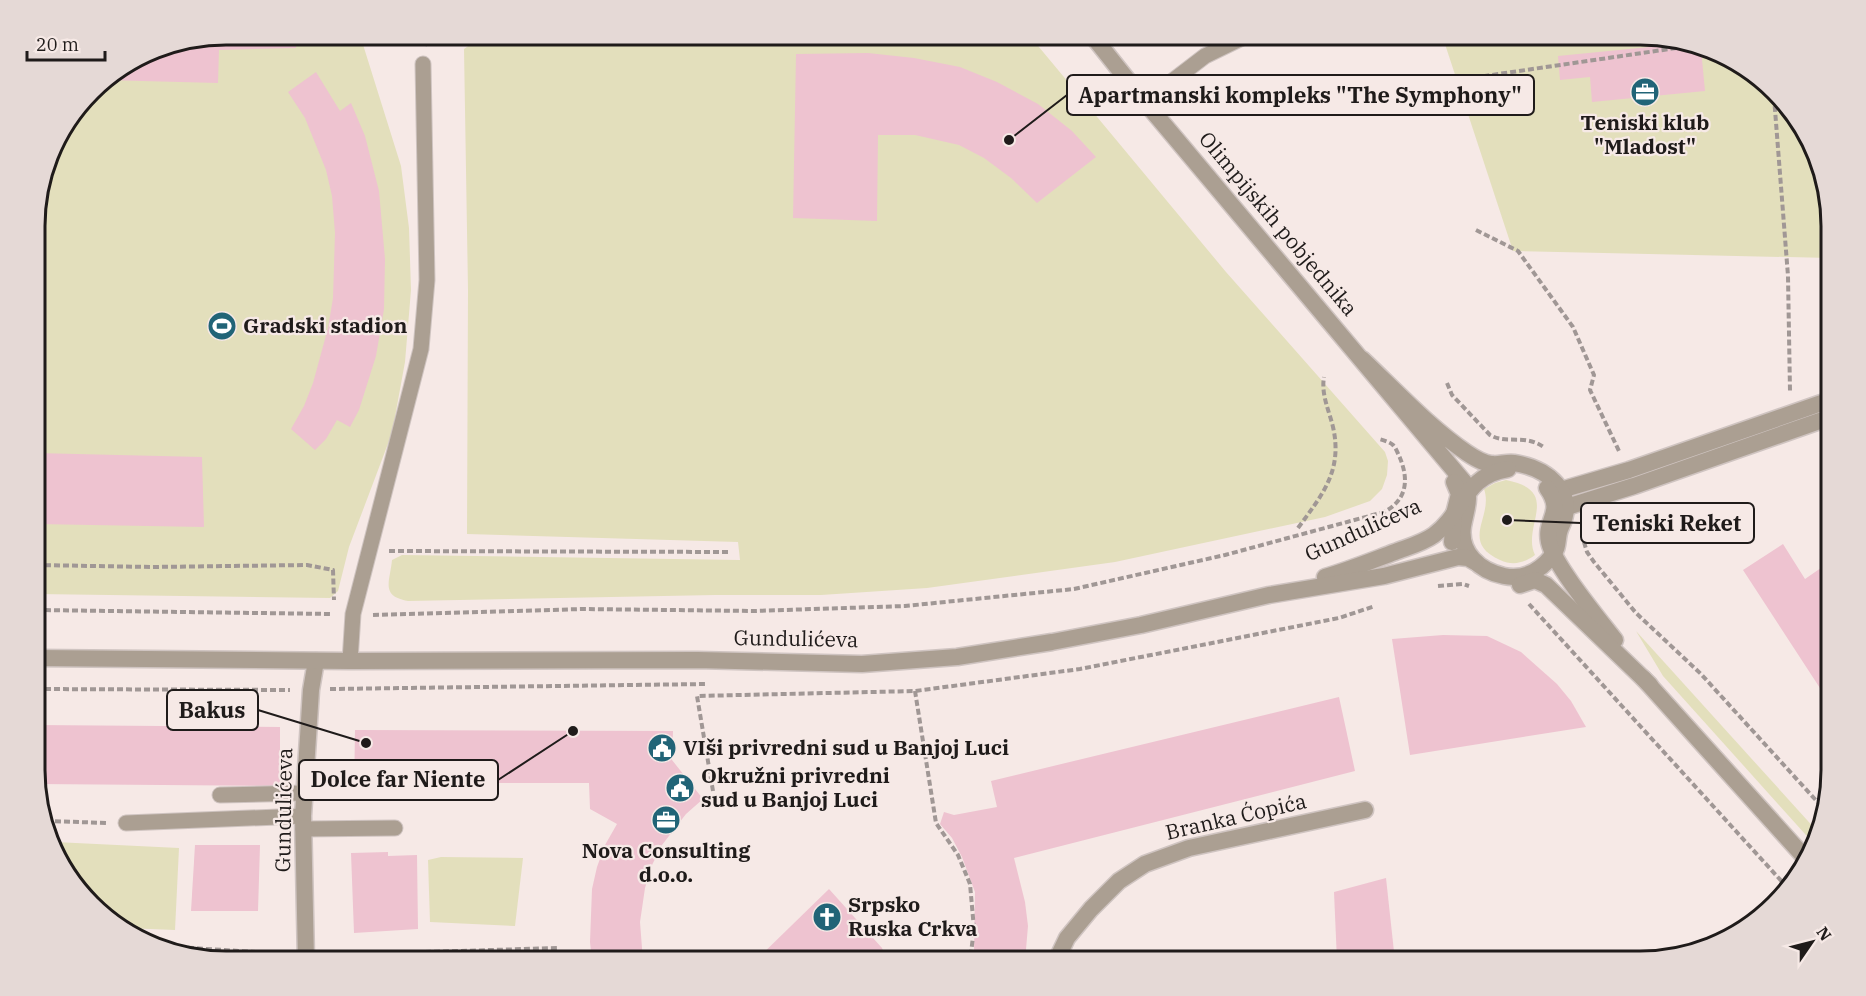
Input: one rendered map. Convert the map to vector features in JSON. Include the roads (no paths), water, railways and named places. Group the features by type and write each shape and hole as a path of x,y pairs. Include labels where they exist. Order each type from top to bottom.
{"street":[{"name":"Olimpijskih pobjednika","path":"1100,45 1362,359 1407,423 1462,491"},
{"name":"Olimpijskih pobjednika","path":"1362,359 1455,444 1469,454 1494,468 1515,470 1532,475 1561,490"},
{"path":"1561,490 1629,470 1821,403"},
{"path":"1567,507 1634,486 1821,420"},
{"path":"1511,462 1531,466 1543,472 1561,490 1567,507 1566,516 1559,531 1557,548 1535,576 1516,585 1496,584 1477,577 1453,545 1454,514 1462,491 1494,468 1511,462"},
{"path":"1532,475 1546,487 1554,499 1555,507 1549,543 1557,548 1650,685"},
{"path":"1462,491 1469,499 1463,527 1466,562"},
{"name":"Gundulićeva","path":"1269,595 1425,531 1435,524 1462,491"},
{"name":"Gundulićeva","path":"45,658 316,661 697,660 862,664 957,657 1141,625 1269,595 1352,569 1425,540 1434,535 1454,514"},
{"name":"Gundulićeva","path":"1269,595 1370,585 1466,562"},
{"path":"1535,576 1650,685 1800,853"},
{"name":"Gundulićeva","path":"306,951 304,793 311,690 316,661"},
{"name":"Branka Ćopića","path":"1061,951 1067,938 1091,909 1119,881 1145,864 1189,848 1365,810"}],"lane":[{"path":"1145,102 1205,56 1228,45"},
{"path":"350,661 353,614 421,349 428,280 423,64"},
{"path":"220,795 304,793"},
{"path":"126,823 303,823 395,828"}],"place":[{"name":"Teniski klub \"Mladost\"","path":"1645,92"},
{"name":"Apartmanski kompleks \"The Symphony\"","path":"1009,140"},
{"name":"Gradski stadion","path":"222,326"},
{"name":"Teniski Reket","path":"1507,520"},
{"name":"Dolce far Niente","path":"573,731"},
{"name":"Bakus","path":"366,743"},
{"name":"VIši privredni sud u Banjoj Luci","path":"662,748"},
{"name":"Okružni privredni sud u Banjoj Luci","path":"680,788"},
{"name":"Nova Consulting d.o.o.","path":"666,820"},
{"name":"Srpsko Ruska Crkva","path":"827,917"}]}
